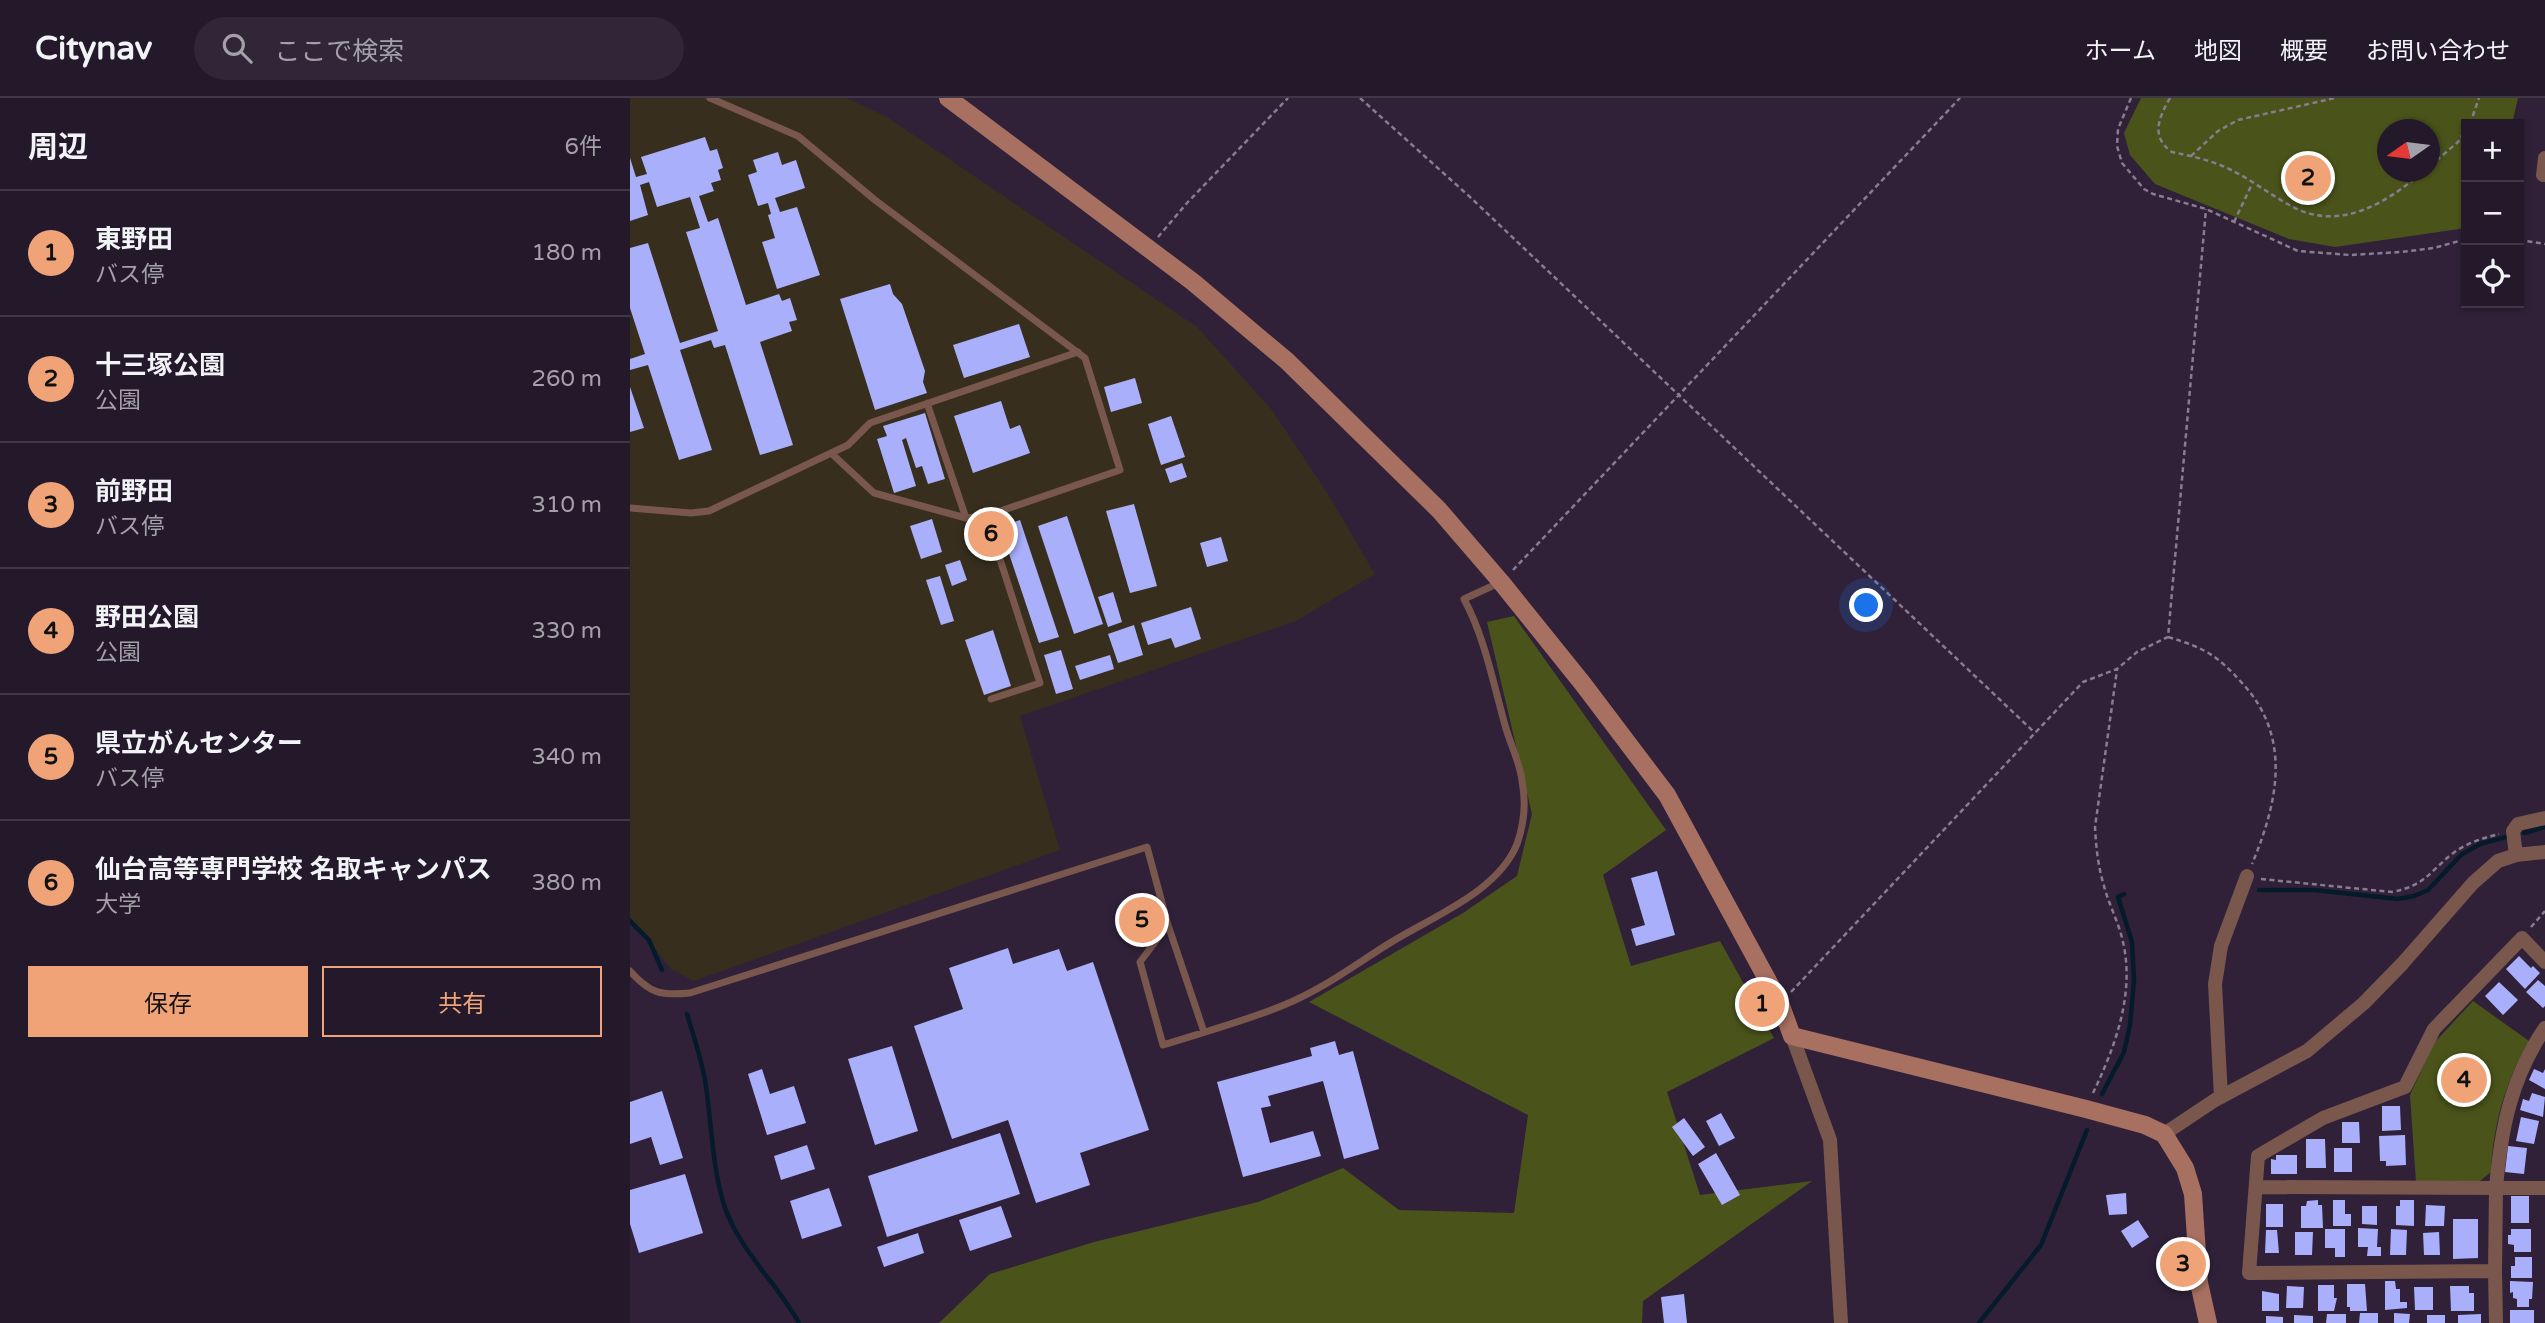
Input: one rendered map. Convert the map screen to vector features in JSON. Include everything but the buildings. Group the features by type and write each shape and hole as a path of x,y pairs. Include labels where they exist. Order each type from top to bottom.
{"street":[{"path":"948,98 1150,248 1287,361 1439,510 1583,684 1667,795 1780,1003 1830,1140 1841,1323"},
{"path":"2545,158 2545,175"},
{"path":"2516,855 2513,831 2518,824 2545,818"},
{"path":"2164,1134 2221,1097 2307,1051 2364,1003 2403,964 2473,883 2498,861 2516,855 2545,852"},
{"path":"2221,1097 2215,984 2221,946 2247,876"},
{"path":"2495,1271 2249,1273 2258,1156 2323,1118 2404,1087 2434,1029 2522,938 2545,962"},
{"path":"2496,1323 2496,1188 2500,1143 2506,1110 2526,1059 2545,1028"},
{"path":"1792,1036 2086,1109 2145,1125 2164,1134 2185,1168 2193,1194 2199,1283 2208,1323"},
{"path":"2257,1187 2545,1188"}],"lane":[{"path":"710,98 798,136 876,200 1085,358 1120,471 986,516 967,518 874,493 831,453"},
{"path":"630,508 691,513 709,511 848,445 870,423 1078,352"},
{"path":"928,403 967,518"},
{"path":"986,516 1040,682 991,699"},
{"path":"1168,925 1140,962 1163,1045 1283,1006 1313,992 1387,944 1451,910 1486,883 1506,862 1517,844 1525,806 1522,778 1485,654 1464,599 1501,582"},
{"path":"630,971 646,988 670,995 690,993 1147,847 1168,925 1204,1032"}],"path":[{"path":"1150,248 1187,203 1288,98"},
{"path":"1360,98 1480,207 2035,733"},
{"path":"1501,582 1960,98"},
{"path":"2131,98 2118,130 2117,146 2122,163 2144,188 2153,194 2206,209 2298,251 2350,255 2423,249 2461,240"},
{"path":"2170,98 2160,115 2157,128 2159,140 2164,147 2172,152 2229,169 2297,209 2318,215 2341,217 2356,214 2383,202 2410,182"},
{"path":"2191,156 2218,131 2238,120 2335,98"},
{"path":"2472,119 2479,98"},
{"path":"2440,157 2461,137"},
{"path":"2234,222 2252,184"},
{"path":"2168,637 2206,209"},
{"path":"2524,241 2545,244"},
{"path":"1780,1003 2083,682 2117,669 2137,652 2168,637 2208,651 2223,662 2263,710 2273,733 2277,759 2273,794 2257,852 2247,876 2392,892 2422,882 2453,853 2467,845 2513,831"},
{"path":"2086,1109 2112,1054 2124,1000 2123,942 2104,886 2096,852 2095,827 2117,669"},
{"path":"2522,938 2545,911"}],"shaded area":[{"path":"630,98 847,98 887,117 1197,327 1272,410 1328,494 1375,574 1296,621 1020,716 1060,850 694,981 671,969 630,917"}],"green space":[{"path":"2141,98 2518,98 2513,119 2461,119 2461,229 2335,247 2289,239 2155,184 2130,155 2124,133"},
{"path":"1514,616 1666,830 1603,875 1631,966 1720,941 1774,1038 1667,1092 1700,1195 1812,1181 1643,1301 1642,1323 939,1323 990,1274 1094,1242 1258,1202 1343,1168 1399,1210 1514,1213 1528,1115 1309,1002 1463,913 1517,876 1532,814 1487,622"},
{"path":"2473,1001 2529,1041 2513,1072 2502,1105 2494,1138 2491,1172 2480,1181 2416,1182 2410,1095 2434,1043"}],"waterway":[{"path":"2524,833 2545,827"},
{"path":"2259,890 2314,890 2398,899 2414,896 2428,890 2461,855 2480,844 2506,837"},
{"path":"2102,1094 2124,1052 2130,1025 2134,980 2132,942 2118,897 2124,894"},
{"path":"630,921 649,940 662,970"},
{"path":"687,1014 705,1078 715,1161 724,1205 739,1237 799,1323"},
{"path":"1979,1323 2041,1245 2087,1130"}],"place":[{"name":"十三塚公園","path":"2308,178"},
{"name":"仙台高等専門学校 名取キャンパス","path":"991,534"},
{"name":"県立がんセンター","path":"1142,920"},
{"name":"東野田","path":"1762,1004"},
{"name":"野田公園","path":"2464,1080"},
{"name":"前野田","path":"2183,1264"}]}
